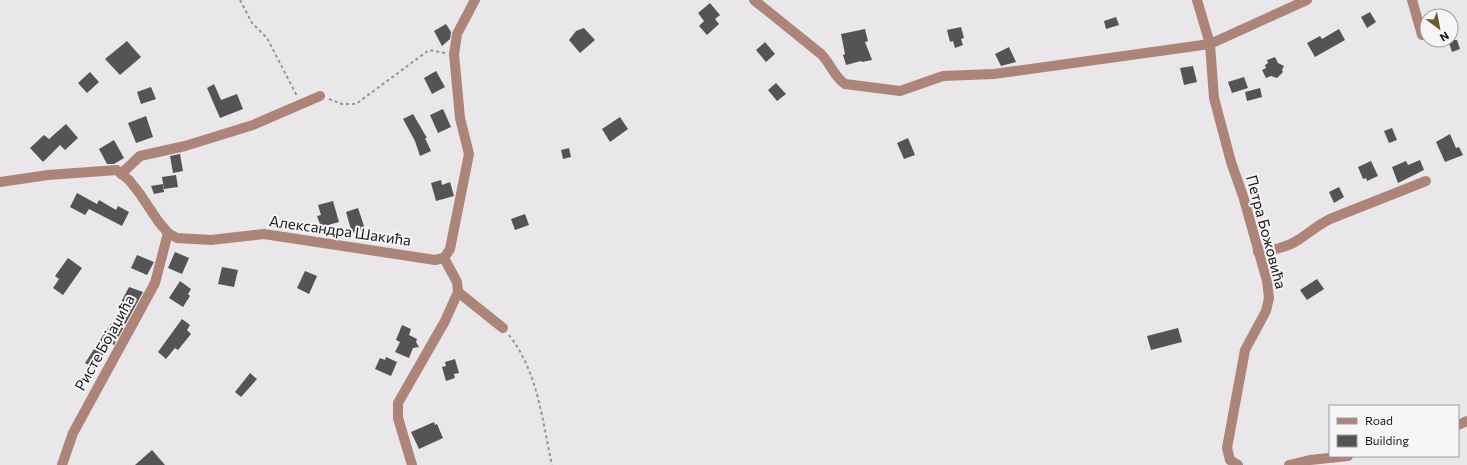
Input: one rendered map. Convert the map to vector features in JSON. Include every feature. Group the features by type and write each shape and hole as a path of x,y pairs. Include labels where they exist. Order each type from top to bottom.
{"street":[{"path":"412,465 398,418 398,403 444,321 458,292 457,282 444,258 450,249 469,154 460,118 454,54 458,34 475,0"},
{"path":"754,0 821,54 838,80 845,84 900,91 943,76 994,74 1210,44 1307,0"},
{"name":"Петра Божовића","path":"1197,0 1210,44 1214,98 1231,162 1243,196 1267,281 1269,298 1266,311 1245,350 1228,448 1230,460 1238,465"},
{"path":"1412,0 1419,24"},
{"path":"121,174 140,156 185,146 253,125 320,96"},
{"path":"0,182 48,175 117,170 140,194 168,233"},
{"path":"1258,252 1287,246 1298,240 1316,226 1330,219 1426,181"},
{"name":"Александра Шакића","path":"168,233 177,238 211,240 264,234 435,260 444,258"},
{"name":"Ристе Бојаџића","path":"62,465 73,433 155,283 168,233"},
{"path":"458,292 503,328"},
{"path":"1289,465 1310,460 1338,457"}],"path":[{"path":"240,0 252,23 267,38 301,104"},
{"path":"320,96 342,104 356,104 429,50 454,54"},
{"path":"503,328 518,347 532,377 552,465"}],"building":[{"path":"710,3 720,15 715,19 719,24 707,35 699,26 704,21 698,13"},
{"path":"1370,12 1376,22 1367,28 1361,17"},
{"path":"1116,17 1119,25 1106,29 1104,21"},
{"path":"446,24 451,32 450,39 442,46 434,31"},
{"path":"961,27 964,38 961,39 963,45 955,48 953,41 950,42 947,30"},
{"path":"584,28 595,40 580,53 569,40 576,31"},
{"path":"865,29 868,41 865,42 872,60 846,65 843,55 845,54 841,34"},
{"path":"1339,29 1345,40 1315,57 1307,43 1320,36 1322,39"},
{"path":"127,41 141,57 120,75 105,59"},
{"path":"765,42 775,54 766,62 756,50"},
{"path":"1459,46 1460,49 1452,52 1451,48 1459,48"},
{"path":"1009,47 1016,62 1001,66 995,54"},
{"path":"1275,57 1278,63 1284,66 1282,70 1283,72 1277,78 1271,76 1266,78 1262,70 1266,68 1265,65 1268,63 1267,60"},
{"path":"1193,66 1197,82 1184,85 1180,68"},
{"path":"436,71 445,87 432,94 424,78"},
{"path":"90,72 99,82 87,93 78,83"},
{"path":"1244,77 1248,88 1232,93 1228,82"},
{"path":"776,83 786,94 777,101 768,90"},
{"path":"214,84 221,100 237,94 243,109 220,118 207,88"},
{"path":"151,87 156,99 141,104 137,92"},
{"path":"1260,88 1262,97 1247,101 1245,92"},
{"path":"443,109 451,127 438,133 430,115"},
{"path":"413,114 427,138 425,138 431,151 420,156 415,141 403,119"},
{"path":"146,116 153,137 136,143 128,123"},
{"path":"620,117 628,129 610,142 602,129"},
{"path":"66,124 78,138 65,150 60,145 43,162 30,148 44,135 49,139"},
{"path":"1392,128 1397,140 1389,143 1384,131"},
{"path":"1450,134 1456,148 1459,147 1463,155 1445,162 1436,142"},
{"path":"908,138 915,155 904,159 897,143"},
{"path":"114,140 124,158 114,164 107,164 99,149"},
{"path":"569,148 571,157 563,159 561,150"},
{"path":"180,154 183,171 173,173 170,156"},
{"path":"1420,160 1424,170 1398,183 1392,167 1406,161 1408,165"},
{"path":"1371,161 1378,176 1367,181 1366,178 1363,179 1358,167"},
{"path":"176,175 178,187 164,189 162,177"},
{"path":"441,180 442,185 450,182 454,196 436,201 431,183"},
{"path":"163,184 164,192 154,194 151,186"},
{"path":"1339,187 1344,197 1334,203 1329,192"},
{"path":"77,193 97,204 99,200 116,210 118,206 129,212 122,226 89,209 85,215 70,207"},
{"path":"333,201 339,222 321,227 317,216 321,215 318,205"},
{"path":"358,208 365,229 352,233 346,212"},
{"path":"525,214 529,225 515,230 511,219"},
{"path":"175,252 189,258 182,274 168,268"},
{"path":"137,255 154,262 147,275 131,268"},
{"path":"68,258 82,268 63,295 53,288 59,279 55,276"},
{"path":"222,267 238,270 234,287 218,284"},
{"path":"305,271 317,276 309,294 297,288"},
{"path":"1317,279 1324,289 1307,300 1300,290"},
{"path":"180,281 191,289 188,294 190,296 183,307 169,298"},
{"path":"129,287 143,292 114,345 111,343 94,368 85,363 112,322 118,326 127,310 119,306"},
{"path":"182,319 190,325 187,330 191,334 178,350 175,348 166,359 158,352"},
{"path":"402,325 411,329 409,335 417,339 416,342 419,347 413,348 409,358 395,352 400,342 396,340"},
{"path":"1178,328 1182,342 1151,350 1147,336"},
{"path":"386,357 397,362 391,376 375,369 380,358 385,360"},
{"path":"455,359 459,373 454,374 455,378 446,381 442,367 446,366 445,362"},
{"path":"250,373 257,379 241,397 235,392"},
{"path":"434,422 435,425 437,424 443,438 419,449 411,432"},
{"path":"152,450 165,465 135,465"}]}
